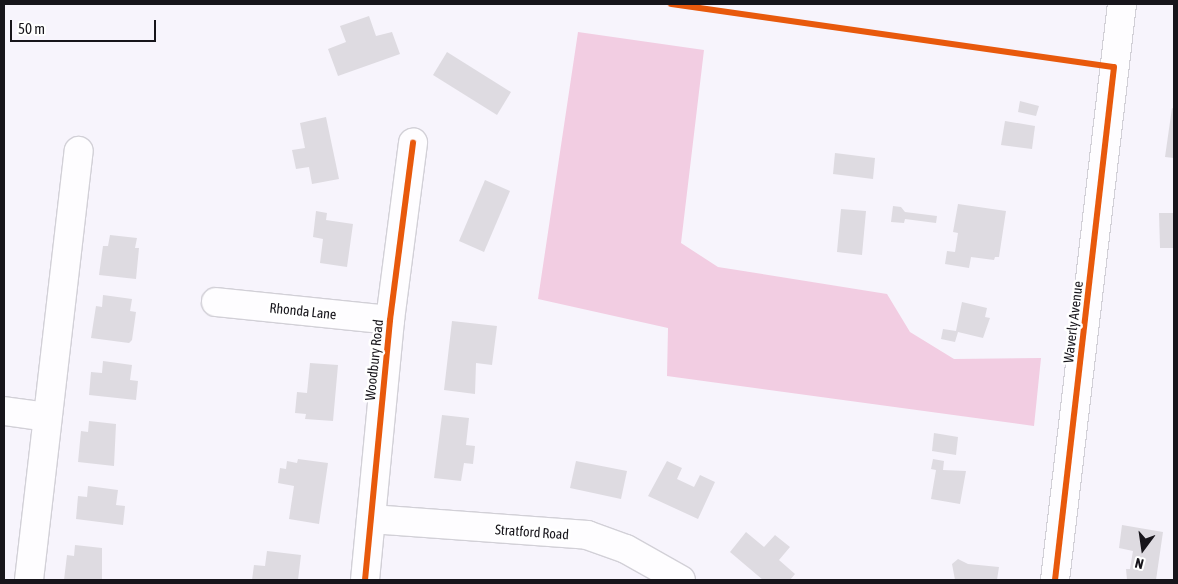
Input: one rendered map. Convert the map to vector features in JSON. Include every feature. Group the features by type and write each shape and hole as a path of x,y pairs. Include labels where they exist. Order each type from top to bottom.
{"street":[{"name":"Waverly Avenue","path":"1055,580 1122,4"},
{"name":"Woodbury Road","path":"365,580 390,320 413,142"},
{"path":"29,580 79,151"},
{"name":"Rhonda Lane","path":"216,302 390,320"},
{"path":"4,411 47,417"},
{"name":"Stratford Road","path":"372,519 587,535 626,549 681,580"}],"shaded area":[{"path":"578,32 704,50 681,243 718,267 887,294 910,332 954,359 1041,358 1034,426 667,376 668,328 538,299"}],"building":[{"path":"369,16 376,36 392,32 400,54 338,76 328,49 346,42 340,26"},
{"path":"447,52 511,92 497,115 433,75"},
{"path":"1020,101 1039,106 1036,116 1018,112"},
{"path":"1172,108 1174,109 1174,158 1165,157"},
{"path":"326,117 339,179 312,184 309,167 296,169 292,150 305,148 300,123"},
{"path":"1005,121 1035,126 1032,149 1001,145"},
{"path":"835,153 875,158 873,179 833,174"},
{"path":"485,180 510,191 484,252 459,241"},
{"path":"958,204 1006,211 999,257 995,257 994,260 971,257 969,268 945,264 947,251 955,252 958,233 953,232"},
{"path":"893,206 901,207 905,212 937,216 936,223 905,219 904,223 891,222"},
{"path":"841,209 866,211 862,255 837,252"},
{"path":"316,211 327,213 326,220 353,224 347,267 320,263 323,239 313,237"},
{"path":"1159,213 1174,213 1174,248 1160,248"},
{"path":"110,235 137,238 135,248 139,248 136,279 99,275 103,246 108,246"},
{"path":"103,295 132,299 130,311 136,312 132,340 129,343 91,338 96,306 102,307"},
{"path":"962,302 987,308 985,317 990,318 983,338 958,332 955,342 941,339 943,329 956,331"},
{"path":"452,321 497,326 492,365 476,363 475,394 444,390"},
{"path":"103,361 132,365 130,380 138,381 136,400 89,395 91,372 102,373"},
{"path":"310,363 338,365 333,421 305,419 306,414 295,413 297,392 307,393"},
{"path":"442,415 469,418 466,445 475,446 473,464 464,463 461,481 434,478"},
{"path":"89,421 116,424 114,466 78,462 81,431 88,432"},
{"path":"934,433 958,437 956,455 932,451"},
{"path":"298,459 328,463 319,524 289,519 294,486 278,483 280,468 286,469 287,461 297,463"},
{"path":"933,459 944,461 943,470 966,471 960,504 931,499 936,470 931,469"},
{"path":"576,461 627,471 621,499 570,488"},
{"path":"667,461 682,468 677,479 694,487 700,475 715,482 698,519 648,496"},
{"path":"88,486 118,490 116,505 125,506 123,525 76,519 78,496 87,497"},
{"path":"1122,525 1163,532 1156,580 1127,580 1126,569 1130,569 1133,551 1119,548"},
{"path":"746,532 764,547 775,535 790,547 779,560 795,574 790,580 763,580 730,552"},
{"path":"75,545 102,548 102,580 64,580 67,555 74,556"},
{"path":"267,551 301,555 298,580 252,580 254,565 265,566"},
{"path":"958,559 968,564 999,567 997,580 955,580 952,564"}],"cycle path":[{"path":"671,4 1114,67 1055,580"},
{"path":"365,580 390,320 413,142"}]}
